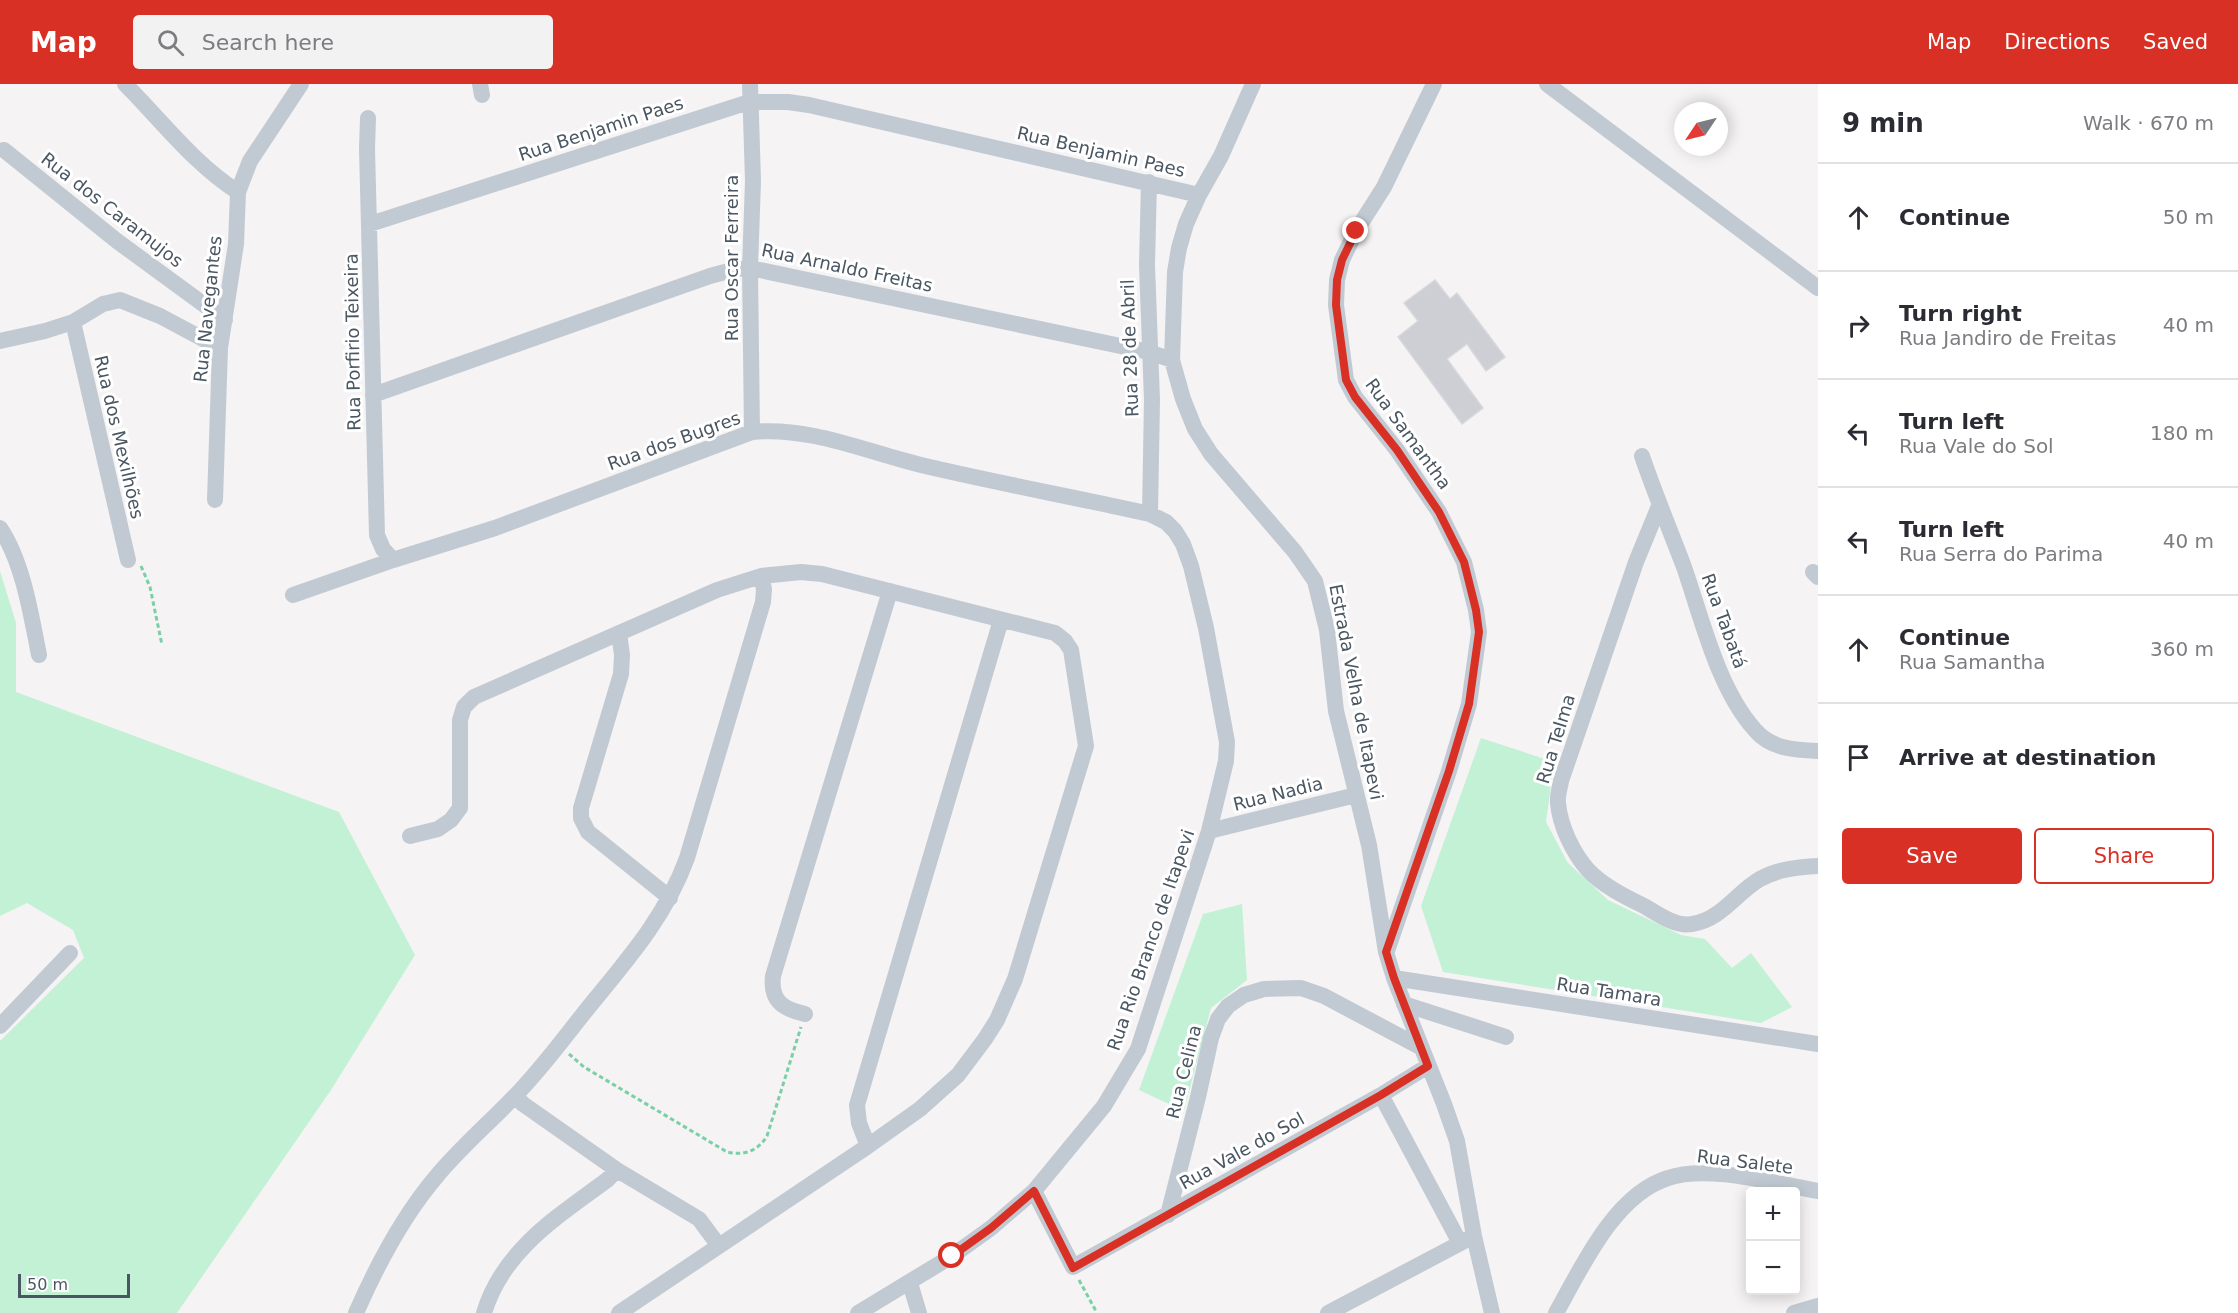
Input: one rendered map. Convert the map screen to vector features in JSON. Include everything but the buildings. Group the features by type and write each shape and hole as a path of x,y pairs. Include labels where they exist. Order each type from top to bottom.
{"street":[{"path":"125,84 190,154 215,177 238,192"},
{"name":"Rua Navegantes","path":"215,500 220,348 236,244 238,192 250,161 301,84"},
{"name":"Rua Oscar Ferreira","path":"750,84 753,181 750,268 752,432"},
{"name":"Estrada Velha de Itapevi","path":"1253,84 1221,156 1186,224 1179,248 1174,296 1172,360 1183,399 1195,429 1211,454 1295,552 1315,581 1327,630 1336,711 1369,845 1386,952 1457,1141 1467,1239"},
{"name":"Rua Samantha","path":"1386,952 1449,771 1469,704 1479,632 1464,562 1439,512 1397,450 1355,397 1346,380 1336,305 1337,280 1342,260 1356,231 1384,187 1434,84"},
{"path":"1547,84 1818,288"},
{"name":"Rua Benjamin Paes","path":"370,224 749,102 778,101 809,105 1199,195"},
{"name":"Rua Porfirio Teixeira","path":"368,118 377,535 383,549 393,560"},
{"name":"Rua dos Caramujos","path":"4,150 117,241 225,320"},
{"name":"Rua 28 de Abril","path":"1149,182 1147,265 1152,400 1150,513"},
{"name":"Rua Arnaldo Freitas","path":"373,395 710,276 750,268 1149,352 1172,360"},
{"path":"0,341 73,322 103,304 120,300 160,316 220,348"},
{"name":"Rua dos Mexilhões","path":"73,322 128,560"},
{"name":"Rua dos Bugres","path":"293,596 393,560 495,528 752,432 769,430 816,437 921,465 1150,513"},
{"name":"Rua Tabatá","path":"1642,456 1719,668 1740,710 1755,731 1772,744 1793,750 1818,751"},
{"name":"Rua Telma","path":"1659,506 1636,562 1561,781 1558,803 1566,833 1588,870 1603,882 1661,915 1682,924 1692,924 1713,916 1761,879 1795,867 1818,866"},
{"name":"Rua Rio Branco de Itapevi","path":"858,1313 910,1283 991,1228 1034,1191 1104,1106 1138,1049 1209,831 1226,761 1227,742 1206,628 1186,551 1175,531 1166,522 1150,513"},
{"path":"0,528 7,538 28,601 39,656"},
{"path":"410,836 438,830 451,820 460,808 460,720 461,713 469,702 481,694 724,587 761,576 791,573 822,574 1055,633 1069,645 1073,656 1086,746 1015,979 997,1020 972,1057 951,1081 920,1109 619,1313"},
{"path":"356,1313 382,1257 417,1202 437,1176 515,1096 558,1045 648,934 670,898 687,858 763,602 764,589 761,576"},
{"path":"805,1014 788,1010 782,1006 774,994 773,976 890,591"},
{"path":"868,1146 859,1123 857,1105 1001,620"},
{"path":"619,633 622,655 621,674 581,808 581,818 588,832 670,898"},
{"name":"Rua Nadia","path":"1209,831 1356,795"},
{"path":"0,1026 70,952"},
{"name":"Rua Tamara","path":"1394,978 1818,1044"},
{"name":"Rua Celina","path":"1168,1215 1211,1038 1218,1020 1228,1006 1244,995 1264,989 1301,988 1324,996 1420,1047"},
{"path":"1404,1004 1506,1037"},
{"name":"Rua Vale do Sol","path":"1073,1268 1381,1095 1428,1066"},
{"path":"1381,1095 1467,1239 1492,1313"},
{"path":"515,1096 617,1170 699,1219 719,1246"},
{"path":"484,1313 499,1278 521,1248 534,1235 617,1170"},
{"name":"Rua Salete","path":"1556,1313 1601,1236 1627,1204 1644,1190 1668,1178 1689,1174 1713,1174 1818,1191"},
{"path":"1034,1191 1073,1268"},
{"path":"1328,1313 1467,1239"},
{"path":"910,1283 919,1313"},
{"path":"1794,1313 1818,1306"}],"path":[{"path":"128,560 135,562 144,571 156,612 162,645"},
{"path":"558,1045 584,1067 727,1152 739,1154 758,1147 767,1136 805,1014"},
{"path":"1073,1268 1097,1313"}],"green space":[{"path":"0,571 16,623 16,692 339,812 415,955 331,1090 177,1313 0,1313 0,1041 84,958 73,930 27,903 0,916"},
{"path":"1481,738 1554,762 1546,822 1568,863 1608,900 1681,935 1705,939 1732,968 1751,953 1792,1007 1761,1023 1443,972 1421,906"},
{"path":"1242,904 1247,980 1211,1008 1184,1111 1139,1090 1203,914"}],"route":[{"path":"952,1256 991,1228 1034,1191 1073,1268 1381,1095 1428,1066 1386,952 1449,771 1469,704 1479,632 1471,583 1456,544 1423,487 1355,397 1346,380 1336,305 1337,280 1342,260 1356,231"}]}
